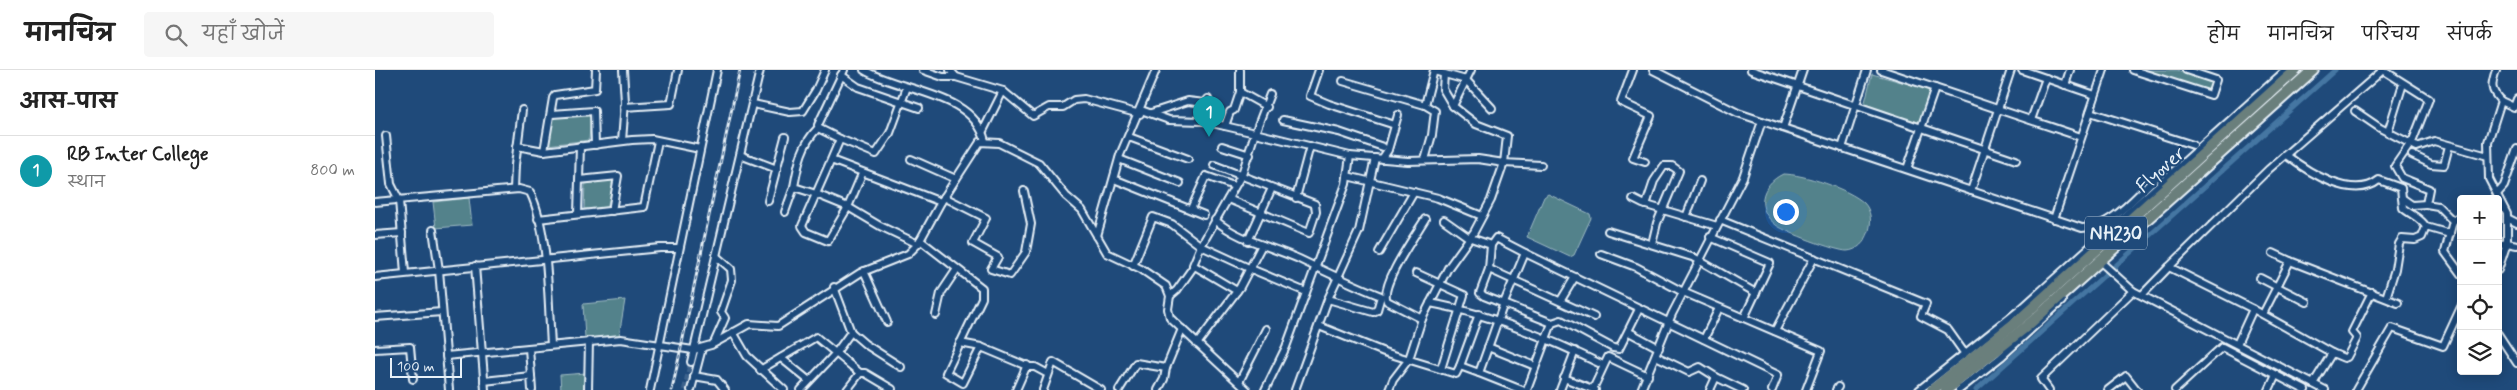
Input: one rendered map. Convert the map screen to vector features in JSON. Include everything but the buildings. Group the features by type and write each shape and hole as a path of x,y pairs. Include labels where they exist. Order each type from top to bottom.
{"highway":[{"name":"Flyover","path":"1932,390 2021,319 2296,70"},
{"name":"NH230","path":"1946,390 2042,315 2313,70"}],"street":[{"path":"544,151 552,114 551,102 555,95 596,88 596,70"},
{"path":"622,141 624,107 623,70"},
{"path":"624,107 671,104 678,70"},
{"path":"650,390 717,70"},
{"path":"691,362 753,104 759,70"},
{"path":"753,104 790,112 803,111 817,90 825,70"},
{"path":"864,70 958,104 983,131 985,141"},
{"path":"923,70 943,78 956,77 1003,91 1033,116 1049,107 1063,107 1075,100 1084,99 1150,113 1169,120 1203,121 1350,156 1425,160 1478,159 1504,163 1541,164"},
{"path":"950,70 956,77"},
{"path":"1097,236 1119,160 1156,70"},
{"path":"1225,126 1227,111 1234,110 1240,92 1240,70"},
{"path":"1425,105 1434,70 1466,80 1492,108"},
{"path":"1453,106 1471,70"},
{"path":"1633,70 1621,102 1651,116 1633,158 1645,162"},
{"path":"1653,70 1738,113 2082,228 2094,228 2106,223 2157,176"},
{"path":"1751,70 1855,107 2016,160"},
{"path":"1783,128 1803,70"},
{"path":"1842,148 1867,70"},
{"path":"1881,70 2081,137"},
{"path":"1971,191 2011,70"},
{"path":"2022,70 2095,95"},
{"path":"2065,85 2070,70"},
{"path":"2054,219 2104,70"},
{"path":"2133,70 2211,95 2216,80 2186,70"},
{"path":"1919,390 2022,308 2287,70"},
{"path":"1959,390 2001,357 2042,315 2103,264 2320,70"},
{"path":"2142,295 2286,155 2383,70 2429,99 2413,140 2406,153 2395,166 2402,178 2429,190 2426,204"},
{"path":"2496,70 2491,85 2492,92 2501,101 2516,107 2517,99"},
{"path":"1316,71 1311,96 1329,104 1395,125"},
{"path":"818,125 843,72 858,87 919,108"},
{"path":"1389,390 1393,380 1409,359 1422,318 1440,284 1491,200 1504,163 1507,136 1476,124 1453,106 1443,89 1444,74"},
{"path":"2031,120 2046,78"},
{"path":"1343,81 1425,105 1437,113 1425,160"},
{"path":"785,212 799,160 808,139 818,128 876,154 889,133 907,87"},
{"path":"1907,169 1935,88"},
{"path":"2388,132 2402,88"},
{"path":"983,131 1003,91"},
{"path":"1240,92 1267,107"},
{"path":"1247,390 1170,318 1168,309 1170,296 1194,266 1201,246 1242,174 1270,94"},
{"path":"1150,113 1188,101 1205,103 1208,99"},
{"path":"2501,101 2488,142 2488,156 2489,179 2507,218 2507,243 2502,258"},
{"path":"514,189 522,110"},
{"path":"552,114 594,111 595,144"},
{"path":"2355,111 2388,132 2417,146 2434,141 2488,156"},
{"path":"2090,112 2193,145"},
{"path":"1295,390 1328,299 1359,231 1370,183 1379,158 1388,150 1398,115"},
{"path":"1283,120 1339,132 1383,147"},
{"path":"1643,389 1669,322 1683,292 1710,237 1743,177 1762,121"},
{"path":"386,136 391,184 399,200 405,274"},
{"path":"768,201 785,137"},
{"path":"1129,137 1188,159"},
{"path":"840,139 802,226 806,232 828,241 847,207 862,174"},
{"path":"517,146 544,151 622,141 658,141 700,149"},
{"path":"539,218 644,207 658,141"},
{"path":"446,356 621,339 693,350 714,343 749,324 778,326 834,287 864,271 909,254 919,242 956,178 980,142 985,141 999,143 1039,163 1067,196 1082,210 1107,253 1166,286 1170,296"},
{"path":"578,214 580,146"},
{"path":"1222,146 1250,155"},
{"path":"1295,198 1311,146"},
{"path":"2412,155 2431,164 2444,165 2449,146"},
{"path":"2497,194 2504,186 2517,149"},
{"path":"2286,155 2298,164 2337,183 2356,188 2373,185 2379,180 2401,188 2403,208 2422,220 2426,227 2450,234"},
{"path":"740,156 777,169"},
{"path":"1265,390 1285,347 1315,268 1347,176 1350,156"},
{"path":"911,159 956,178"},
{"path":"831,160 862,174 895,183 943,200 986,218 973,243 997,257 991,269 1011,275 1026,252 1031,224 1024,191"},
{"path":"1119,160 1180,183"},
{"path":"1214,165 1242,174 1295,198 1315,204 1316,212 1309,234 1228,200"},
{"path":"1647,204 1654,181 1664,166 1671,166 1679,171 1657,223 1652,244"},
{"path":"579,180 617,176 612,211"},
{"path":"1191,209 1206,176 1234,186"},
{"path":"1347,176 1438,198 1482,216"},
{"path":"1114,179 1191,209 1204,216"},
{"path":"1685,217 1700,180"},
{"path":"793,187 847,207 880,226 919,242 982,288 982,298 946,373 963,383 981,347"},
{"path":"1248,241 1272,188"},
{"path":"375,202 514,189 530,192 539,218 545,259 551,345"},
{"path":"1379,252 1414,192"},
{"path":"2402,198 2412,205 2426,204 2438,206 2453,221"},
{"path":"1633,199 1663,211 1718,223 1814,258 1926,304 1921,316 1948,330 1965,354"},
{"path":"1133,266 1153,216 1173,224 1201,246 1251,270 1306,292"},
{"path":"2457,218 2453,221 2445,252 2457,268"},
{"path":"2507,218 2517,224"},
{"path":"1422,318 1387,301 1385,291 1397,266 1425,219"},
{"path":"1215,220 1231,233 1248,241 1262,245 1381,296 1377,310 1373,312 1328,299"},
{"path":"1444,220 1469,237 1491,245"},
{"path":"2386,298 2395,269 2399,244 2402,239 2415,240 2422,237 2426,227"},
{"path":"433,230 439,270 449,390"},
{"path":"1608,232 1695,258 1756,293"},
{"path":"375,236 402,233"},
{"path":"1710,237 1770,263 1744,318"},
{"path":"1639,309 1619,349 1613,348 1561,320 1552,323 1480,294 1489,269 1491,245 1496,238 1639,309 1779,375 1772,390"},
{"path":"2502,244 2517,245"},
{"path":"1197,344 1251,270 1262,245"},
{"path":"375,276 660,248 679,248"},
{"path":"1479,373 1497,321 1525,252"},
{"path":"2273,253 2399,303"},
{"path":"1601,254 1636,267 1683,292 1821,351 1806,390"},
{"path":"714,343 725,318 721,312 731,280 731,269 716,256"},
{"path":"1775,331 1814,258"},
{"path":"2263,314 2290,261"},
{"path":"2103,264 2133,291 2325,390"},
{"path":"475,266 485,390"},
{"path":"1194,266 1237,291"},
{"path":"2169,267 2263,314 2344,358 2347,357 2357,338 2352,332 2372,292"},
{"path":"936,315 941,293 957,269"},
{"path":"1489,269 1561,300 1594,317"},
{"path":"864,271 887,322"},
{"path":"1416,272 1464,295 1441,369"},
{"path":"1561,300 1575,277"},
{"path":"2260,278 2307,302"},
{"path":"834,287 851,332 865,344 901,367"},
{"path":"2049,390 2041,379 2133,291"},
{"path":"1430,303 1461,308 1479,314 1603,365"},
{"path":"1704,339 1719,308"},
{"path":"2237,344 2253,309"},
{"path":"375,317 442,312"},
{"path":"1319,326 1369,347 1457,374 1479,314"},
{"path":"2356,390 2392,328 2443,346 2457,316"},
{"path":"1527,390 1552,323"},
{"path":"1158,390 1164,379 1166,368 1182,329"},
{"path":"1239,382 1266,329"},
{"path":"733,332 747,356 760,370 784,390"},
{"path":"801,390 808,380 835,354 851,332"},
{"path":"1629,332 1659,348"},
{"path":"760,370 816,337 860,373 865,373 892,390"},
{"path":"2502,340 2517,363"},
{"path":"588,390 589,341"},
{"path":"960,343 981,347 1027,366 1035,367 1048,374"},
{"path":"375,350 411,347 413,379"},
{"path":"2175,390 2222,347 2305,390"},
{"path":"529,348 532,390"},
{"path":"699,390 692,388 702,348"},
{"path":"1488,348 1535,366"},
{"path":"1560,390 1575,352"},
{"path":"2313,384 2332,353"},
{"path":"1656,356 1689,372 1700,367 1743,390"},
{"path":"1564,378 1594,390 1608,357 1649,376"},
{"path":"781,358 808,380"},
{"path":"1043,390 1053,362 1101,390"},
{"path":"1119,390 1136,363 1166,368"},
{"path":"1016,390 1027,366"},
{"path":"1460,366 1522,390"},
{"path":"847,390 860,373"},
{"path":"2269,390 2276,375"},
{"path":"484,381 531,376"},
{"path":"694,376 717,380 725,390"},
{"path":"2108,390 2126,376 2137,390"},
{"path":"1710,390 1716,377"}],"green space":[{"path":"2139,70 2177,70 2213,82 2209,93"},
{"path":"1872,74 1931,90 1920,126 1864,106"},
{"path":"591,113 589,140 547,145 553,118"},
{"path":"1783,174 1825,183 1848,193 1864,203 1870,216 1870,224 1869,232 1860,245 1847,251 1822,245 1781,228 1769,219 1763,205 1765,191 1769,184"},
{"path":"614,180 607,208 584,209 585,184"},
{"path":"1548,194 1590,214 1591,218 1574,255 1570,257 1527,237 1544,197"},
{"path":"469,198 472,225 436,228 433,202"},
{"path":"625,300 619,336 585,338 583,304"},
{"path":"586,373 585,390 561,390 560,375"}],"waterway":[{"path":"2113,268 2335,70"},
{"path":"1976,390 2107,273"}],"tunnel":[{"path":"685,390 691,362"}],"railway":[{"path":"672,390 740,70"}],"place":[{"name":"RB Inter College","path":"1209,137"}]}
